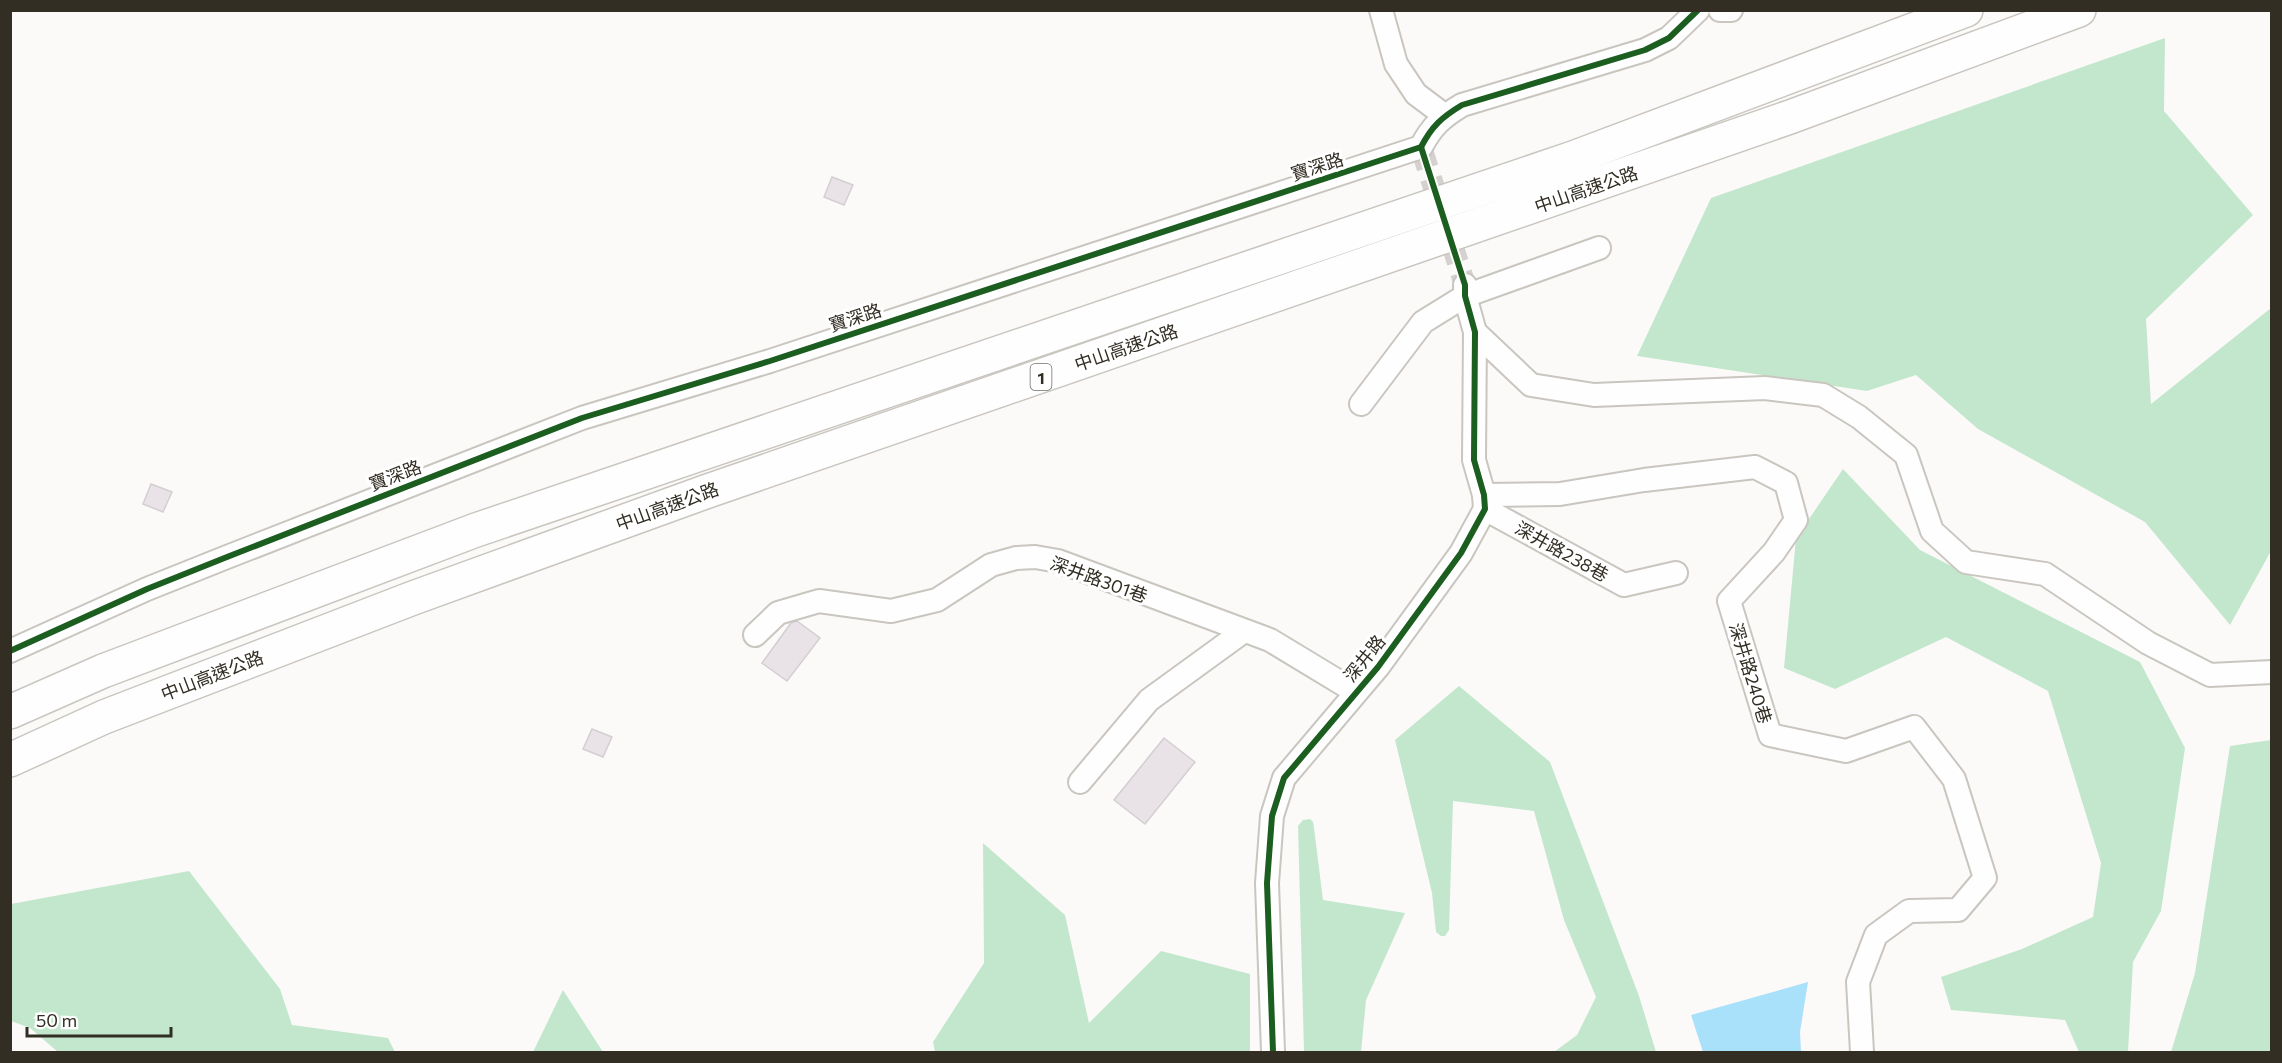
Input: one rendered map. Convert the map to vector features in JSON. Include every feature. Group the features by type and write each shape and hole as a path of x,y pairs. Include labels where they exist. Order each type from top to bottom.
{"highway":[{"name":"中山高速公路","path":"10,712 103,671 476,530 1573,158 1966,10"},
{"name":"中山高速公路","path":"10,760 104,717 413,598 705,492 1790,117 2079,10"}],"street":[{"path":"1381,10 1396,64 1416,94 1444,115"},
{"name":"寶深路","path":"10,651 167,581 582,418 770,361 1421,147 1429,132 1444,115 1462,105 1657,46 1677,31 1698,10"},
{"path":"1720,10 1731,10"},
{"path":"1361,404 1423,322 1465,291 1599,248"},
{"path":"1465,291 1475,332 1474,460 1484,502"},
{"path":"1475,332 1531,384 1594,395 1765,388 1823,395 1859,417 1906,455 1932,531 1966,562 2045,574 2148,644 2210,675 2271,672"},
{"name":"深井路240巷","path":"1484,502 1560,494 1644,480 1755,467 1786,483 1796,520 1774,552 1729,602 1770,735 1846,751 1914,727 1954,779 1985,878 1958,910 1908,911 1876,935 1858,982 1862,1053"},
{"name":"深井路238巷","path":"1484,502 1624,585 1676,573"},
{"name":"深井路","path":"1273,1053 1267,883 1272,816 1284,778 1378,667 1461,553 1484,502"},
{"name":"深井路301巷","path":"755,635 778,613 819,601 891,611 937,600 991,566 1016,558 1035,557 1058,561 1270,640 1356,692"},
{"path":"1080,782 1149,700 1244,631"}],"green space":[{"path":"2165,38 2164,111 2253,215 2146,319 2151,404 2271,308 2271,551 2230,625 2145,522 1978,429 1916,375 1867,391 1637,356 1711,198"},
{"path":"1843,469 1920,550 2140,662 2185,748 2161,911 2133,962 2128,1052 2079,1052 2065,1020 1951,1010 1941,977 2022,949 2093,917 2101,863 2048,691 1946,637 1835,689 1784,668 1796,538"},
{"path":"1459,686 1550,762 1639,996 1656,1052 1554,1052 1577,1035 1596,997 1564,920 1534,811 1453,801 1449,930 1445,936 1436,932 1432,893 1395,740"},
{"path":"2271,740 2271,1052 2171,1052 2195,973 2230,746"},
{"path":"1310,819 1314,828 1323,900 1405,913 1366,1000 1361,1052 1304,1052 1298,826 1303,820"},
{"path":"983,843 1065,915 1089,1023 1161,951 1250,974 1250,1052 935,1052 933,1042 984,963"},
{"path":"189,871 280,989 292,1025 388,1038 395,1052 58,1052 30,1028 11,1021 11,904"},
{"path":"563,990 603,1052 533,1052"}],"water":[{"path":"1808,982 1800,1032 1801,1052 1703,1052 1691,1015"}],"building":[{"path":"832,177 853,185 844,205 824,197"},
{"path":"151,484 172,492 163,512 143,504"},
{"path":"797,621 820,638 787,681 762,663 791,623"},
{"path":"592,729 612,737 603,757 583,749"},
{"path":"1164,738 1195,762 1145,824 1114,800"}],"tunnel":[{"path":"1421,147 1465,285"}],"cycle path":[{"path":"10,651 147,589 582,418 770,361 1421,147 1438,123 1462,105 1645,50 1669,38 1698,10"},
{"path":"1273,1052 1267,883 1272,816 1284,778 1378,667 1461,553 1485,509 1484,495 1474,460 1475,332 1465,296 1465,285 1421,147"}]}
